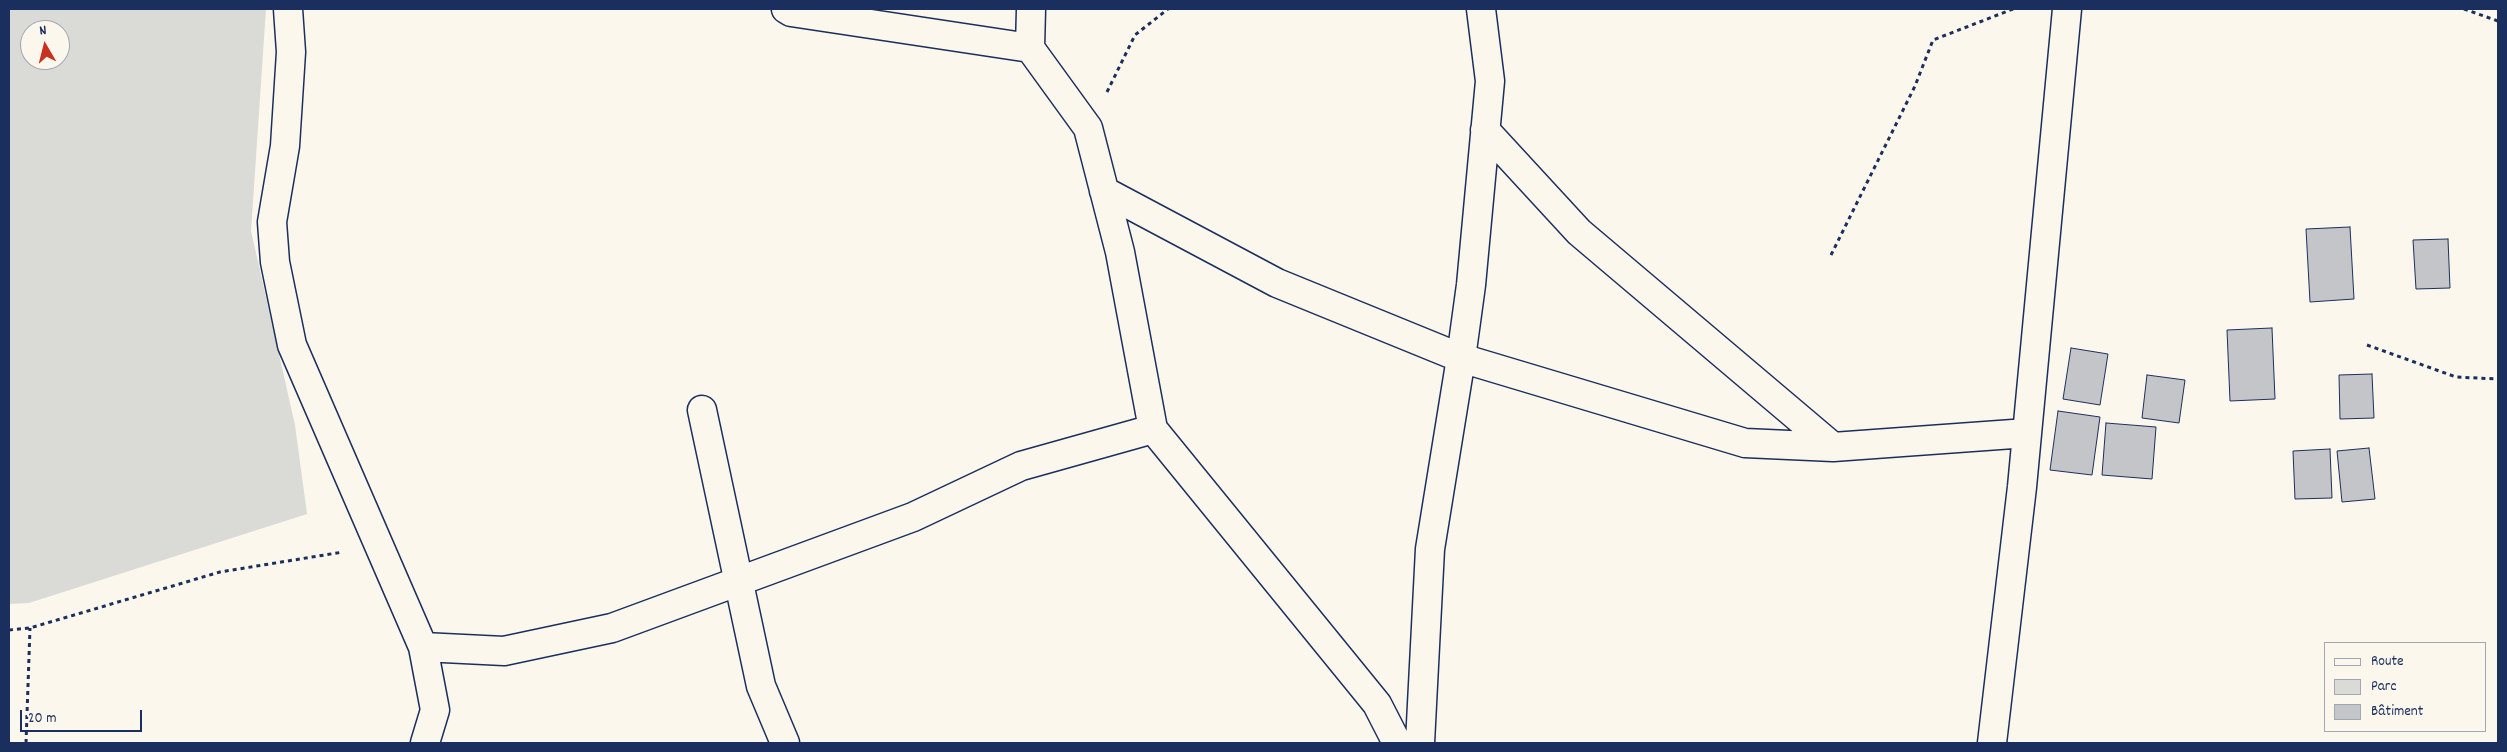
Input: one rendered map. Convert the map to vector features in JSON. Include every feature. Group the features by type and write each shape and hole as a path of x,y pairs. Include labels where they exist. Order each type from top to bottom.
{"street":[{"path":"288,9 292,52 285,146 272,222 275,262 292,345 422,647 435,710 425,743"},
{"path":"786,9 791,12 1030,48"},
{"path":"1031,9 1030,48 1088,128 1120,252 1153,429 1377,704 1397,743"},
{"path":"1420,743 1430,548 1471,285 1490,81 1481,9"},
{"path":"1992,743 2027,433 2067,9"},
{"path":"1485,130 1579,232 1834,447"},
{"path":"1104,191 1277,283 1461,358 1745,443 1834,447 2027,433"},
{"path":"702,410 761,686 785,743"},
{"path":"422,647 504,651 612,628 740,583 913,517 1021,466 1153,429"}],"path":[{"path":"1088,128 1135,36 1168,9"},
{"path":"1831,254 1914,86 1932,40 2013,9"},
{"path":"2464,9 2498,21"},
{"path":"2367,345 2456,377 2498,379"},
{"path":"9,630 30,628 220,572 378,546"},
{"path":"26,743 30,628"}],"green space":[{"path":"9,9 266,9 251,231 295,425 307,514 29,603 9,604"}],"building":[{"path":"2350,227 2354,299 2310,302 2306,229"},
{"path":"2448,239 2450,288 2416,289 2413,240"},
{"path":"2272,328 2275,399 2230,401 2227,330"},
{"path":"2071,348 2108,354 2100,405 2063,399"},
{"path":"2372,374 2374,418 2340,419 2339,375"},
{"path":"2147,375 2185,380 2179,423 2142,418"},
{"path":"2058,411 2100,417 2092,475 2050,470"},
{"path":"2106,423 2156,427 2152,479 2102,475"},
{"path":"2369,448 2375,499 2342,502 2337,451"},
{"path":"2330,449 2332,498 2295,499 2293,451"}]}
